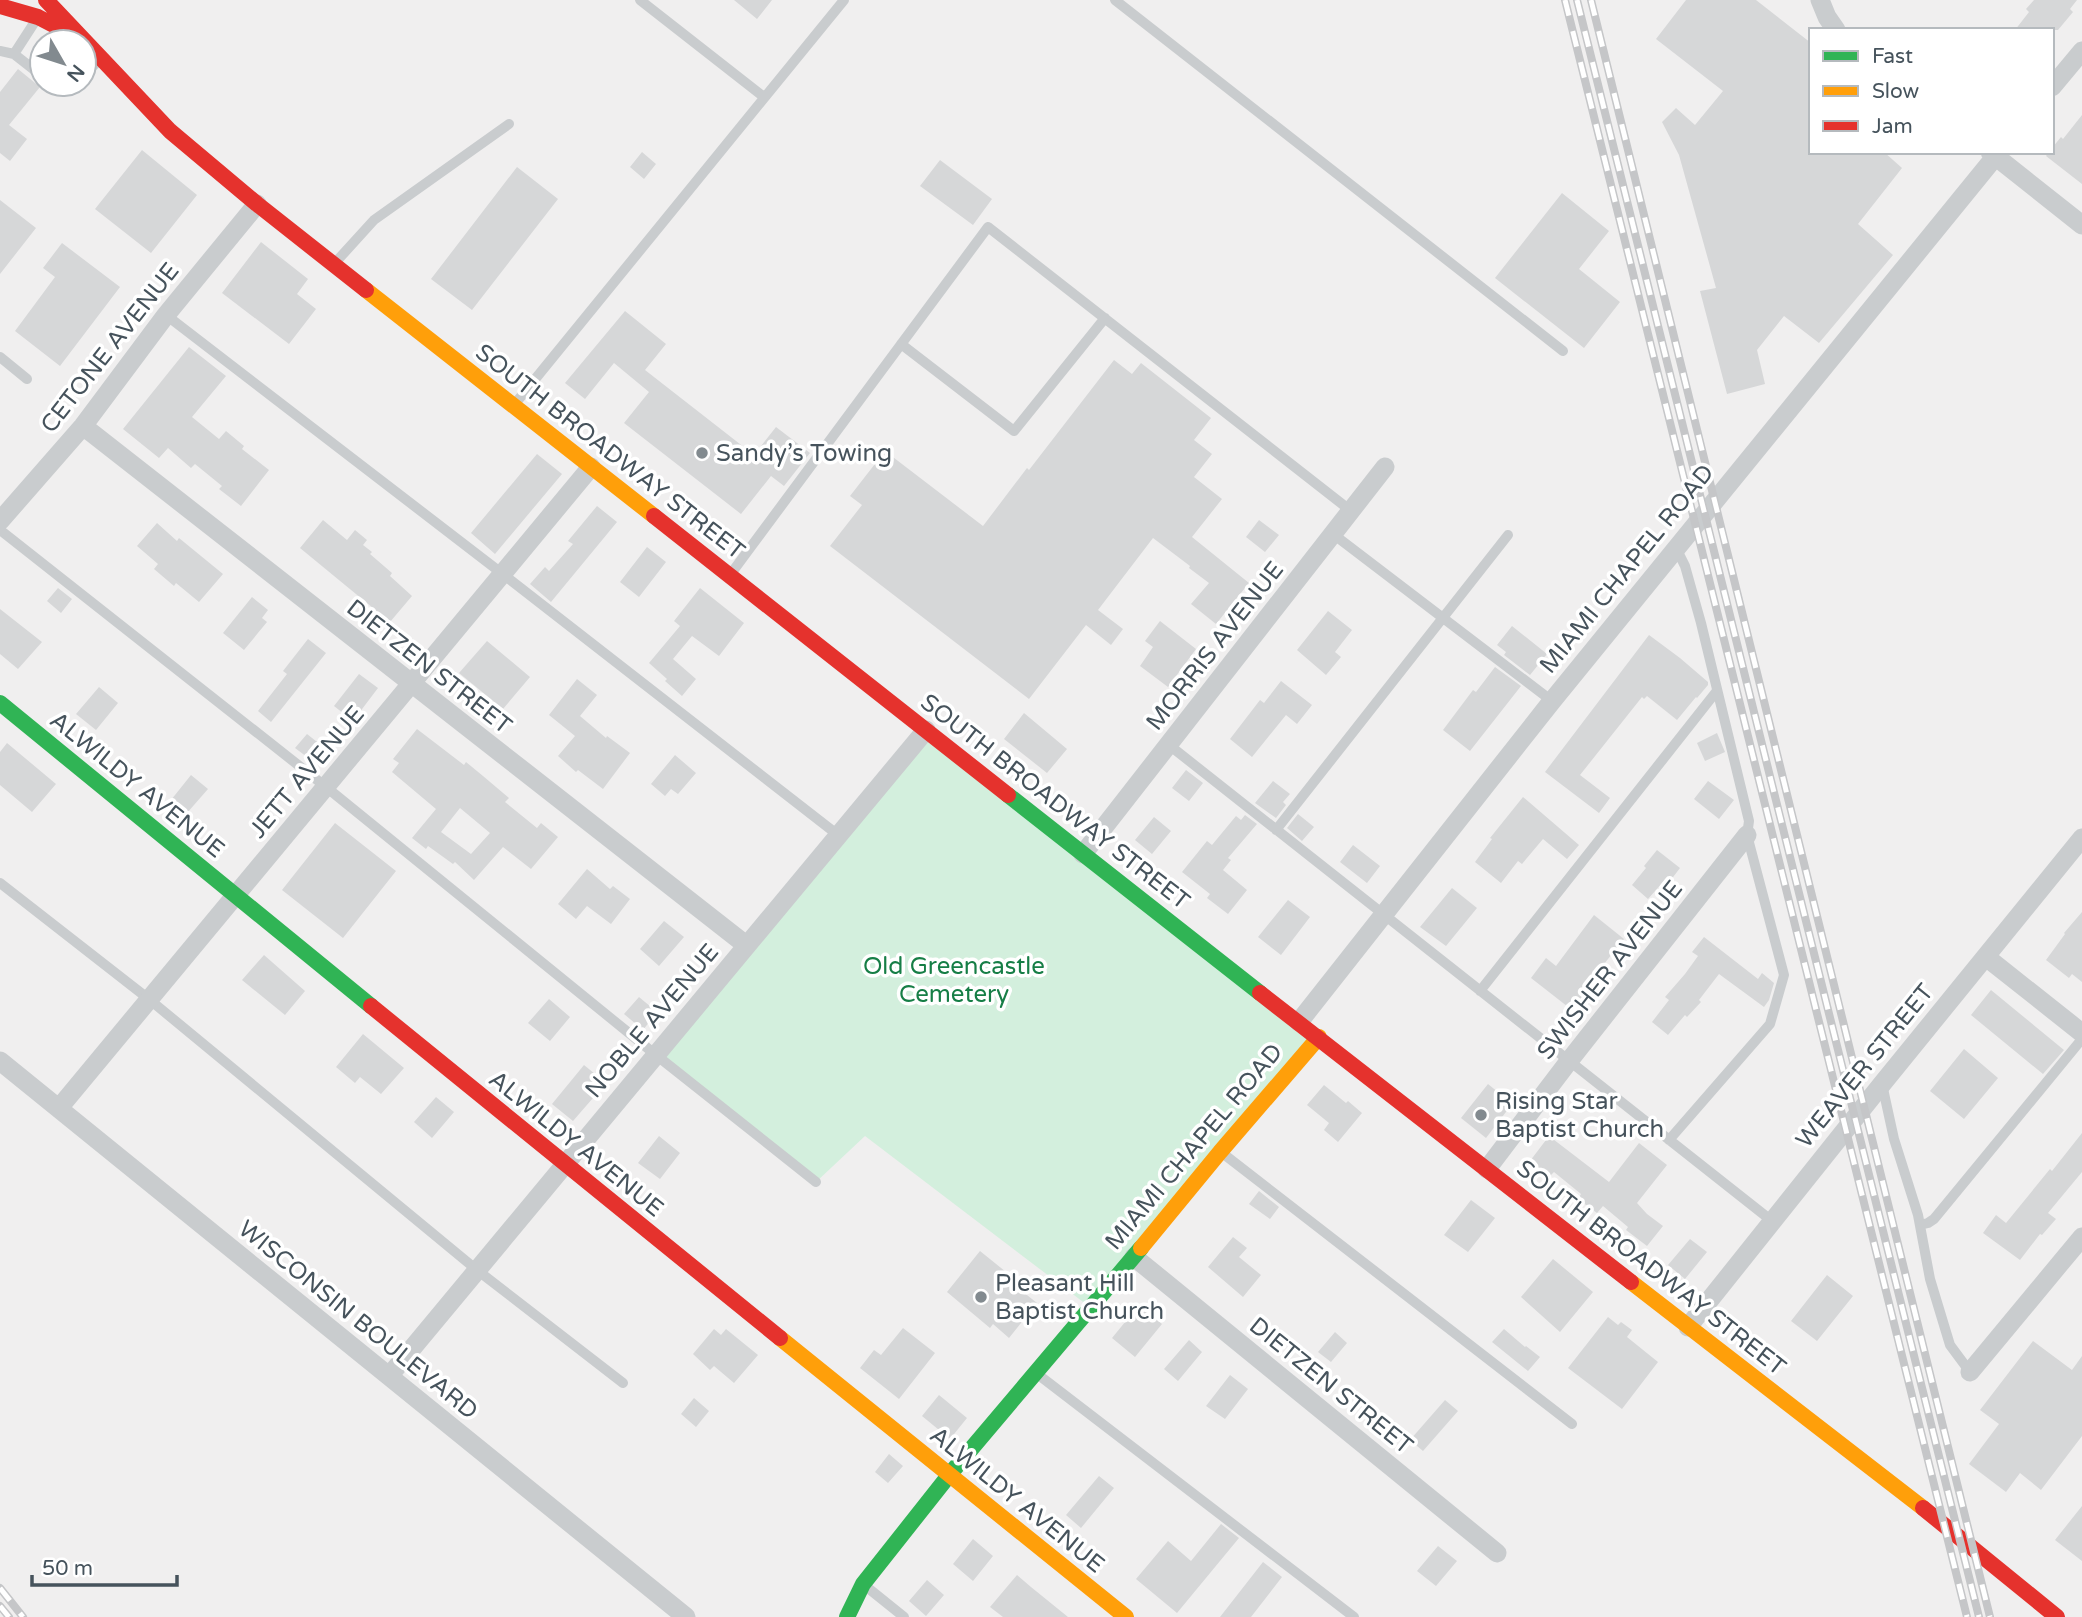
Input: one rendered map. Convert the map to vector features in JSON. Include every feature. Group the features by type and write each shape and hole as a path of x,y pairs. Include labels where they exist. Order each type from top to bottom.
{"street":[{"path":"1820,0 1826,17 1834,28"},
{"path":"52,1 74,28"},
{"path":"0,6 38,17 59,28"},
{"path":"2054,86 2082,51"},
{"name":"SOUTH BROADWAY STREET","path":"98,55 170,131 257,204 1083,855 1958,1535 2057,1617"},
{"path":"1995,154 2082,225"},
{"name":"MIAMI CHAPEL ROAD","path":"1299,1022 1552,701 1995,154"},
{"name":"CETONE AVENUE","path":"0,521 83,426 166,315 257,204"},
{"name":"DIETZEN STREET","path":"83,426 747,945"},
{"name":"JETT AVENUE","path":"59,1108 591,467"},
{"name":"MORRIS AVENUE","path":"1083,855 1385,467"},
{"name":"ALWILDY AVENUE","path":"0,703 565,1165 1126,1617"},
{"name":"NOBLE AVENUE","path":"390,1375 926,730"},
{"name":"SWISHER AVENUE","path":"1487,1169 1746,835"},
{"name":"WEAVER STREET","path":"1688,1327 2082,838"},
{"path":"1986,957 2082,1033"},
{"name":"MIAMI CHAPEL ROAD","path":"847,1617 863,1584 950,1475 1319,1037"},
{"name":"WISCONSIN BOULEVARD","path":"0,1061 686,1617"},
{"path":"1970,1372 2082,1237"},
{"name":"DIETZEN STREET","path":"1134,1257 1497,1553"}],"lane":[{"path":"640,0 764,97"},
{"path":"513,405 844,0"},
{"path":"1115,0 1563,351"},
{"path":"14,54 52,1"},
{"path":"0,51 14,54 28,65"},
{"path":"98,61 101,58"},
{"path":"334,264 374,220 509,124"},
{"path":"730,575 988,227 1351,511"},
{"path":"166,315 838,835"},
{"path":"901,344 1014,431 1105,318"},
{"path":"0,356 27,379"},
{"path":"0,530 326,787 816,1182"},
{"path":"1333,534 1444,616 1552,701"},
{"path":"1276,830 1508,535"},
{"path":"1669,1140 1770,1024 1784,975 1746,835 1749,821 1701,623 1685,566 1676,548"},
{"path":"1480,991 1716,692"},
{"path":"1169,745 1772,1221"},
{"path":"0,883 150,1000 477,1270 623,1383"},
{"path":"1920,1225 1934,1219 2082,1039"},
{"path":"1882,1084 1894,1139 1920,1225 1930,1279 1950,1345 1970,1372"},
{"path":"1220,1152 1572,1424"},
{"path":"1035,1372 1354,1617"},
{"path":"834,1617 863,1584 904,1617"}],"green space":[{"name":"Old Greencastle Cemetery","path":"926,730 1319,1037 1091,1308 865,1136 816,1182 656,1055"}],"building":[{"path":"734,0 772,0 757,19"},
{"path":"1686,0 1756,0 1809,41 1809,154 1886,154 1902,168 1858,224 1893,255 1819,343 1784,316 1757,350 1765,384 1727,394 1700,291 1716,288 1679,155 1662,122 1676,108 1695,125 1723,91 1656,39"},
{"path":"2034,0 2077,0 2070,9 2073,12 2058,30 2017,28 2029,12 2026,9"},
{"path":"18,69 28,77 28,98 31,98 9,125 27,139 10,161 0,153 0,92"},
{"path":"2082,115 2082,184 2046,156 2054,154 2054,146 2061,137 2063,139"},
{"path":"142,150 197,195 151,253 95,209"},
{"path":"642,152 656,164 644,179 630,167"},
{"path":"940,160 992,199 973,225 920,186"},
{"path":"517,167 558,199 472,310 431,279"},
{"path":"1562,193 1609,231 1579,269 1620,302 1584,348 1495,278"},
{"path":"0,200 36,228 0,274"},
{"path":"261,242 308,279 297,294 316,309 289,344 222,293"},
{"path":"62,243 120,287 60,366 15,331 55,277 43,268"},
{"path":"625,311 666,344 645,370 754,455 776,427 810,453 784,486 771,476 741,514 624,423 649,392 614,363 585,399 565,383"},
{"path":"189,347 226,376 192,417 219,439 226,431 244,446 242,449 269,470 241,506 219,489 222,486 195,464 191,468 168,448 159,458 123,429"},
{"path":"1114,360 1132,374 1141,363 1211,418 1194,440 1212,454 1194,477 1222,499 1192,537 1249,583 1216,624 1191,604 1209,583 1153,538 1098,610 1123,629 1111,645 1086,625 1029,699 830,546 862,505 850,496 885,451 983,526"},
{"path":"537,454 562,474 495,554 471,533"},
{"path":"597,506 617,522 551,602 530,584 545,567 549,571 573,544 568,541"},
{"path":"323,520 347,540 355,530 367,540 363,545 372,552 370,554 392,573 390,576 412,596 390,622 300,548"},
{"path":"1259,520 1279,535 1265,552 1246,537"},
{"path":"157,523 223,574 199,602 154,569 158,564 137,546"},
{"path":"647,547 666,562 639,597 620,582"},
{"path":"58,588 72,599 61,613 47,601"},
{"path":"700,588 744,623 719,656 692,636 673,659 696,679 682,696 649,663 680,626 674,621"},
{"path":"252,597 268,610 262,618 267,622 244,650 223,633"},
{"path":"0,609 42,642 18,669 0,654"},
{"path":"1328,611 1352,630 1335,652 1341,657 1326,675 1297,650"},
{"path":"1160,621 1196,649 1168,687 1140,666 1153,647 1145,641"},
{"path":"1512,626 1547,654 1530,675 1504,655 1506,652 1497,645"},
{"path":"1649,635 1680,658 1708,682 1708,685 1677,720 1647,696 1644,699 1642,697 1580,775 1610,798 1599,813 1545,772"},
{"path":"308,639 326,653 271,722 258,711 287,674 283,671"},
{"path":"487,641 530,677 503,709 459,673"},
{"path":"1495,667 1521,686 1470,751 1443,730 1473,690 1476,692"},
{"path":"359,674 378,688 353,721 334,706"},
{"path":"577,679 597,695 580,716 606,738 607,736 630,753 603,789 578,770 576,772 558,756 575,736 549,715"},
{"path":"1281,681 1312,705 1297,724 1286,715 1252,757 1230,739 1260,700 1264,703"},
{"path":"99,687 118,703 96,730 76,714"},
{"path":"1024,713 1067,749 1047,773 1004,739"},
{"path":"417,729 483,776 509,798 505,802 537,828 541,823 558,837 531,869 503,847 474,880 455,862 453,864 428,846 426,849 412,838 436,809 392,772 399,763 393,759","holes":["460,808 490,833 471,854 441,832"]},
{"path":"1717,733 1725,752 1705,761 1697,743"},
{"path":"307,734 326,749 315,763 295,748"},
{"path":"7,743 56,784 32,812 0,785 0,752"},
{"path":"675,755 696,773 678,794 671,789 665,796 651,784"},
{"path":"1186,770 1203,783 1189,801 1172,788"},
{"path":"191,775 208,789 187,813 171,800"},
{"path":"1273,781 1290,794 1276,818 1255,803"},
{"path":"1708,781 1734,800 1719,819 1694,799"},
{"path":"1523,797 1579,845 1567,859 1543,839 1522,864 1518,861 1501,883 1475,862 1492,839 1490,838"},
{"path":"1298,814 1314,827 1302,841 1287,828"},
{"path":"1245,815 1257,824 1228,858 1231,860 1223,870 1247,890 1228,914 1207,898 1210,894 1182,872 1207,841 1212,845 1236,816 1241,820"},
{"path":"1154,817 1171,831 1152,854 1135,840"},
{"path":"335,823 396,871 343,938 282,890"},
{"path":"1353,845 1380,866 1367,883 1340,862"},
{"path":"1657,850 1680,868 1667,885 1663,882 1648,899 1632,885"},
{"path":"587,869 610,889 613,886 630,899 611,924 587,906 576,919 558,904"},
{"path":"1452,888 1477,908 1446,946 1420,927"},
{"path":"1288,900 1310,917 1281,955 1258,937"},
{"path":"2082,912 2082,982 2072,974 2069,978 2046,960"},
{"path":"1594,915 1624,939 1584,989 1587,991 1572,1010 1531,978 1546,958 1556,966"},
{"path":"664,921 684,937 659,966 640,949"},
{"path":"1704,937 1758,979 1762,973 1774,983 1769,1000 1764,1007 1719,974 1699,1000 1701,1002 1687,1017 1685,1015 1668,1035 1652,1022 1669,1000 1665,997 1698,956 1692,952"},
{"path":"264,955 305,991 285,1015 242,980"},
{"path":"1991,990 2064,1050 2043,1074 1971,1015"},
{"path":"639,997 657,1012 643,1030 624,1014"},
{"path":"549,999 570,1017 550,1041 528,1023"},
{"path":"363,1034 404,1068 381,1094 360,1077 355,1083 336,1067"},
{"path":"1964,1049 1998,1078 1964,1119 1930,1091"},
{"path":"584,1065 606,1083 573,1121 552,1104"},
{"path":"1488,1084 1499,1093 1496,1098 1509,1108 1486,1138 1461,1118"},
{"path":"1324,1085 1362,1113 1338,1142 1324,1130 1329,1123 1307,1105"},
{"path":"436,1097 454,1112 432,1138 414,1122"},
{"path":"2082,1133 2082,1172 2048,1213 2056,1219 2040,1234 2020,1260 1983,1233 1996,1215 2006,1223"},
{"path":"659,1136 680,1153 660,1179 638,1163"},
{"path":"1549,1136 1609,1182 1639,1143 1667,1165 1637,1203 1663,1226 1647,1246 1626,1230 1628,1227 1603,1206 1597,1213 1578,1199 1581,1194 1554,1172 1550,1176 1530,1161"},
{"path":"1259,1191 1279,1207 1270,1219 1249,1204"},
{"path":"1471,1200 1495,1218 1468,1252 1444,1235"},
{"path":"1233,1237 1247,1248 1239,1257 1261,1275 1243,1297 1208,1267"},
{"path":"1690,1239 1707,1252 1685,1279 1668,1265"},
{"path":"980,1251 1011,1276 1008,1280 1037,1303 1009,1338 993,1324 990,1328 947,1292"},
{"path":"1553,1259 1593,1292 1560,1332 1521,1297"},
{"path":"1827,1275 1853,1296 1817,1341 1791,1321"},
{"path":"1139,1305 1162,1324 1135,1357 1112,1338"},
{"path":"1608,1317 1618,1325 1621,1322 1632,1330 1627,1337 1658,1362 1622,1409 1568,1368"},
{"path":"903,1328 935,1353 899,1399 860,1368 874,1350 881,1355"},
{"path":"714,1329 721,1335 726,1329 758,1355 734,1383 714,1366 710,1370 693,1354"},
{"path":"1504,1329 1540,1357 1528,1371 1492,1342"},
{"path":"1335,1332 1347,1343 1331,1362 1318,1352"},
{"path":"1189,1340 1202,1352 1178,1381 1164,1369"},
{"path":"2033,1341 2072,1370 2082,1356 2082,1436 2041,1490 2020,1473 2006,1492 1969,1464 1999,1424 1980,1410"},
{"path":"1230,1375 1248,1389 1225,1419 1206,1406"},
{"path":"939,1395 967,1418 950,1439 922,1416"},
{"path":"694,1398 709,1411 696,1427 681,1414"},
{"path":"1445,1400 1458,1411 1423,1451 1410,1440"},
{"path":"889,1454 903,1466 888,1483 875,1472"},
{"path":"1099,1476 1114,1488 1081,1528 1066,1515"},
{"path":"2082,1506 2082,1561 2055,1540"},
{"path":"1221,1524 1239,1538 1177,1613 1136,1579 1168,1541 1191,1561"},
{"path":"973,1539 993,1556 973,1581 953,1564"},
{"path":"1438,1546 1457,1561 1436,1586 1417,1571"},
{"path":"1263,1562 1282,1577 1251,1617 1220,1617"},
{"path":"1017,1575 1068,1617 1003,1617 990,1607"},
{"path":"927,1580 944,1595 926,1616 909,1601"}],"railway":[{"path":"1565,0 1967,1617"},
{"path":"1577,0 1979,1617"},
{"path":"1591,0 1990,1617"},
{"path":"0,1588 23,1617"},
{"path":"0,1606 9,1617"}],"traffic: fast":[{"path":"0,703 371,1006"},
{"path":"1008,795 1260,993"},
{"path":"847,1617 863,1584 950,1474 1141,1248"}],"traffic: slow":[{"path":"366,290 654,516"},
{"path":"1141,1248 1319,1037"},
{"path":"1631,1282 1923,1508"},
{"path":"780,1338 1126,1617"}],"traffic: jam":[{"path":"46,0 170,131 366,290"},
{"path":"0,6 38,17 59,28"},
{"path":"654,516 1008,795"},
{"path":"1260,993 1631,1282"},
{"path":"371,1006 780,1338"},
{"path":"1923,1508 2057,1617"}],"place":[{"name":"Sandy’s Towing","path":"702,453"},
{"name":"Rising Star Baptist Church","path":"1481,1115"},
{"name":"Pleasant Hill Baptist Church","path":"981,1297"}]}
